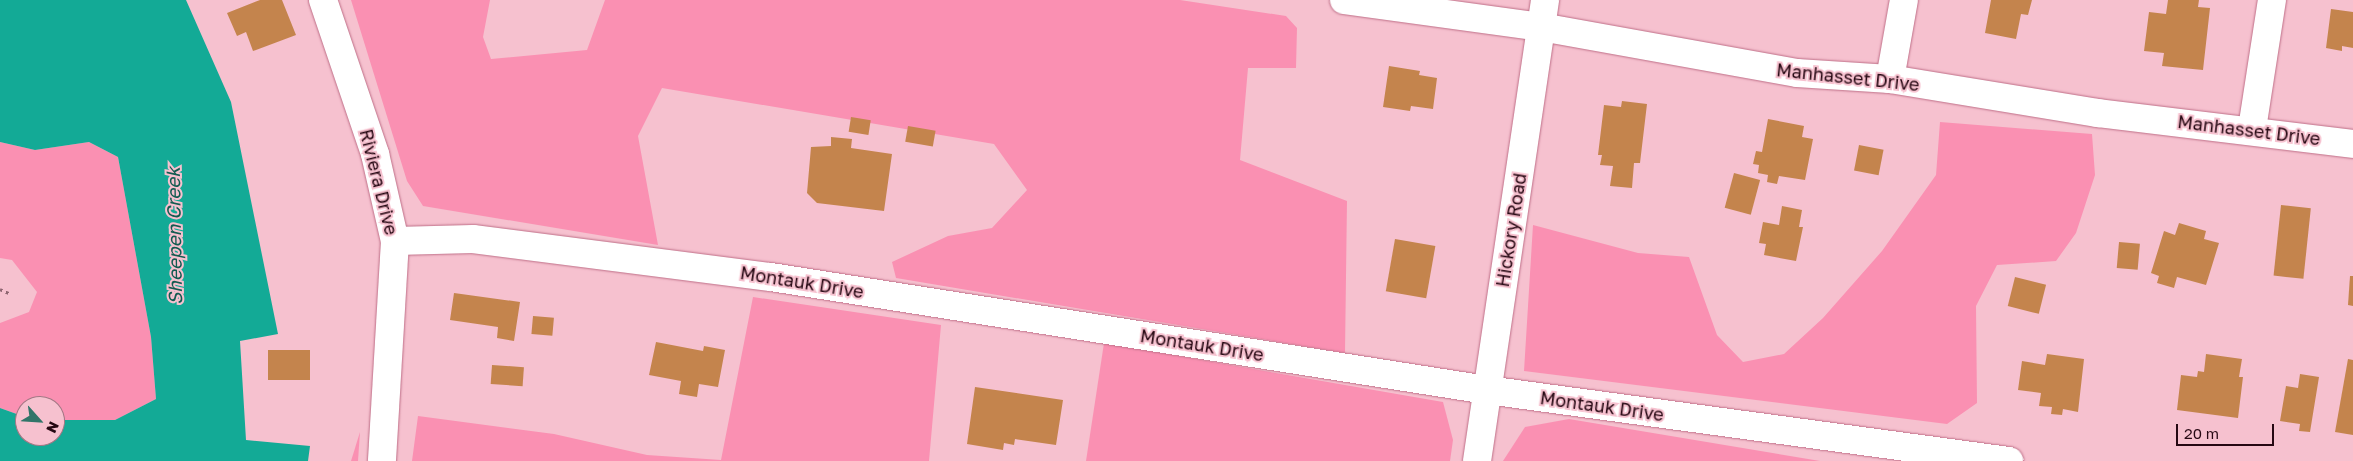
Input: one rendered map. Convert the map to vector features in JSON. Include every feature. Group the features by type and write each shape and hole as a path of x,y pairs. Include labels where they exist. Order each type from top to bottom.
{"street":[{"name":"Riviera Drive","path":"324,0 375,154 395,241 382,461"},
{"name":"Manhasset Drive","path":"1344,0 1541,27 1797,73 1890,79 2098,113 2252,129 2353,144"},
{"name":"Hickory Road","path":"1477,461 1545,0"},
{"path":"1890,79 1904,0"},
{"path":"2252,129 2272,0"},
{"name":"Montauk Drive","path":"395,241 473,238 771,277 1487,390 2009,461"}],"path":[{"path":"0,289 9,294"}],"shaded area":[{"path":"351,0 490,0 483,37 491,59 587,50 605,0 1180,0 1286,16 1297,28 1296,68 1248,68 1240,160 1347,201 1345,353 896,278 892,262 948,236 992,228 1027,190 994,144 662,88 638,136 658,245 423,206 407,181"},
{"path":"1940,122 2092,134 2095,175 2076,233 2056,261 1997,265 1976,306 1977,403 1947,424 1524,371 1533,225 1638,253 1689,257 1717,335 1743,362 1784,354 1823,318 1882,251 1936,175"},
{"path":"0,142 35,150 89,142 118,157 151,337 156,399 115,420 65,420 65,396 15,396 15,413 0,408 0,323 29,312 37,292 12,260 0,258"},
{"path":"753,297 941,325 929,461 412,461 418,416 554,434 647,455 721,460"},
{"path":"1104,343 1443,402 1453,440 1450,461 1086,461"},
{"path":"1569,419 1820,461 1503,461 1525,427"},
{"path":"360,432 358,461 351,461"}],"water":[{"name":"Sheepen Creek","path":"0,0 186,0 231,102 278,334 240,341 246,440 310,446 308,461 0,461 0,408 15,413 15,446 65,446 65,420 115,420 156,399 151,337 118,157 89,142 35,150 0,142"}],"building":[{"path":"260,0 282,0 296,35 253,51 246,32 237,36 227,13"},
{"path":"1991,0 2032,0 2028,15 2021,14 2016,39 1985,33"},
{"path":"2168,0 2199,0 2198,7 2210,8 2203,70 2162,66 2164,53 2144,51 2149,12 2166,14"},
{"path":"2331,9 2353,12 2353,48 2342,46 2342,51 2326,48"},
{"path":"1389,66 1420,71 1419,75 1437,78 1433,109 1411,106 1410,111 1383,107"},
{"path":"1622,101 1647,104 1640,163 1634,163 1632,188 1610,186 1613,166 1600,165 1602,155 1598,155 1604,105 1621,107"},
{"path":"851,117 871,120 868,135 849,132"},
{"path":"1768,119 1804,126 1802,137 1813,139 1805,180 1779,176 1777,184 1767,182 1768,175 1758,173 1759,165 1753,164 1756,151 1762,152"},
{"path":"908,126 936,131 933,147 905,142"},
{"path":"831,137 852,139 851,148 892,154 884,211 817,203 807,193 811,147 831,146"},
{"path":"1859,145 1884,150 1879,175 1854,171"},
{"path":"1734,173 1760,180 1751,215 1725,208"},
{"path":"2281,205 2311,208 2303,279 2274,276"},
{"path":"1782,206 1802,210 1799,227 1803,227 1796,261 1764,255 1766,244 1759,243 1763,222 1779,225"},
{"path":"2179,223 2206,231 2204,239 2219,243 2206,285 2177,277 2174,288 2157,283 2159,276 2151,273 2164,231 2175,235"},
{"path":"1395,239 1435,246 1426,298 1386,291"},
{"path":"2119,242 2140,244 2138,270 2117,268"},
{"path":"2350,276 2353,276 2353,306 2348,305"},
{"path":"2015,277 2046,285 2039,314 2008,306"},
{"path":"454,293 520,302 514,341 497,338 498,327 450,320"},
{"path":"533,316 554,318 552,336 531,334"},
{"path":"656,342 703,351 704,346 725,350 718,387 699,384 697,397 679,394 681,381 649,375"},
{"path":"268,350 310,350 310,380 268,380"},
{"path":"2047,354 2084,359 2078,412 2063,409 2062,415 2051,414 2052,407 2039,406 2041,393 2018,390 2022,361 2045,365"},
{"path":"2206,354 2242,359 2239,377 2243,377 2238,418 2177,410 2181,375 2197,377 2198,371 2204,372"},
{"path":"2348,359 2353,360 2353,435 2335,432"},
{"path":"492,365 524,367 523,386 491,384"},
{"path":"2300,374 2319,377 2310,432 2299,431 2300,424 2280,421 2286,386 2298,388"},
{"path":"975,387 1063,400 1056,445 1015,439 1014,445 1004,443 1003,450 967,444"}]}
